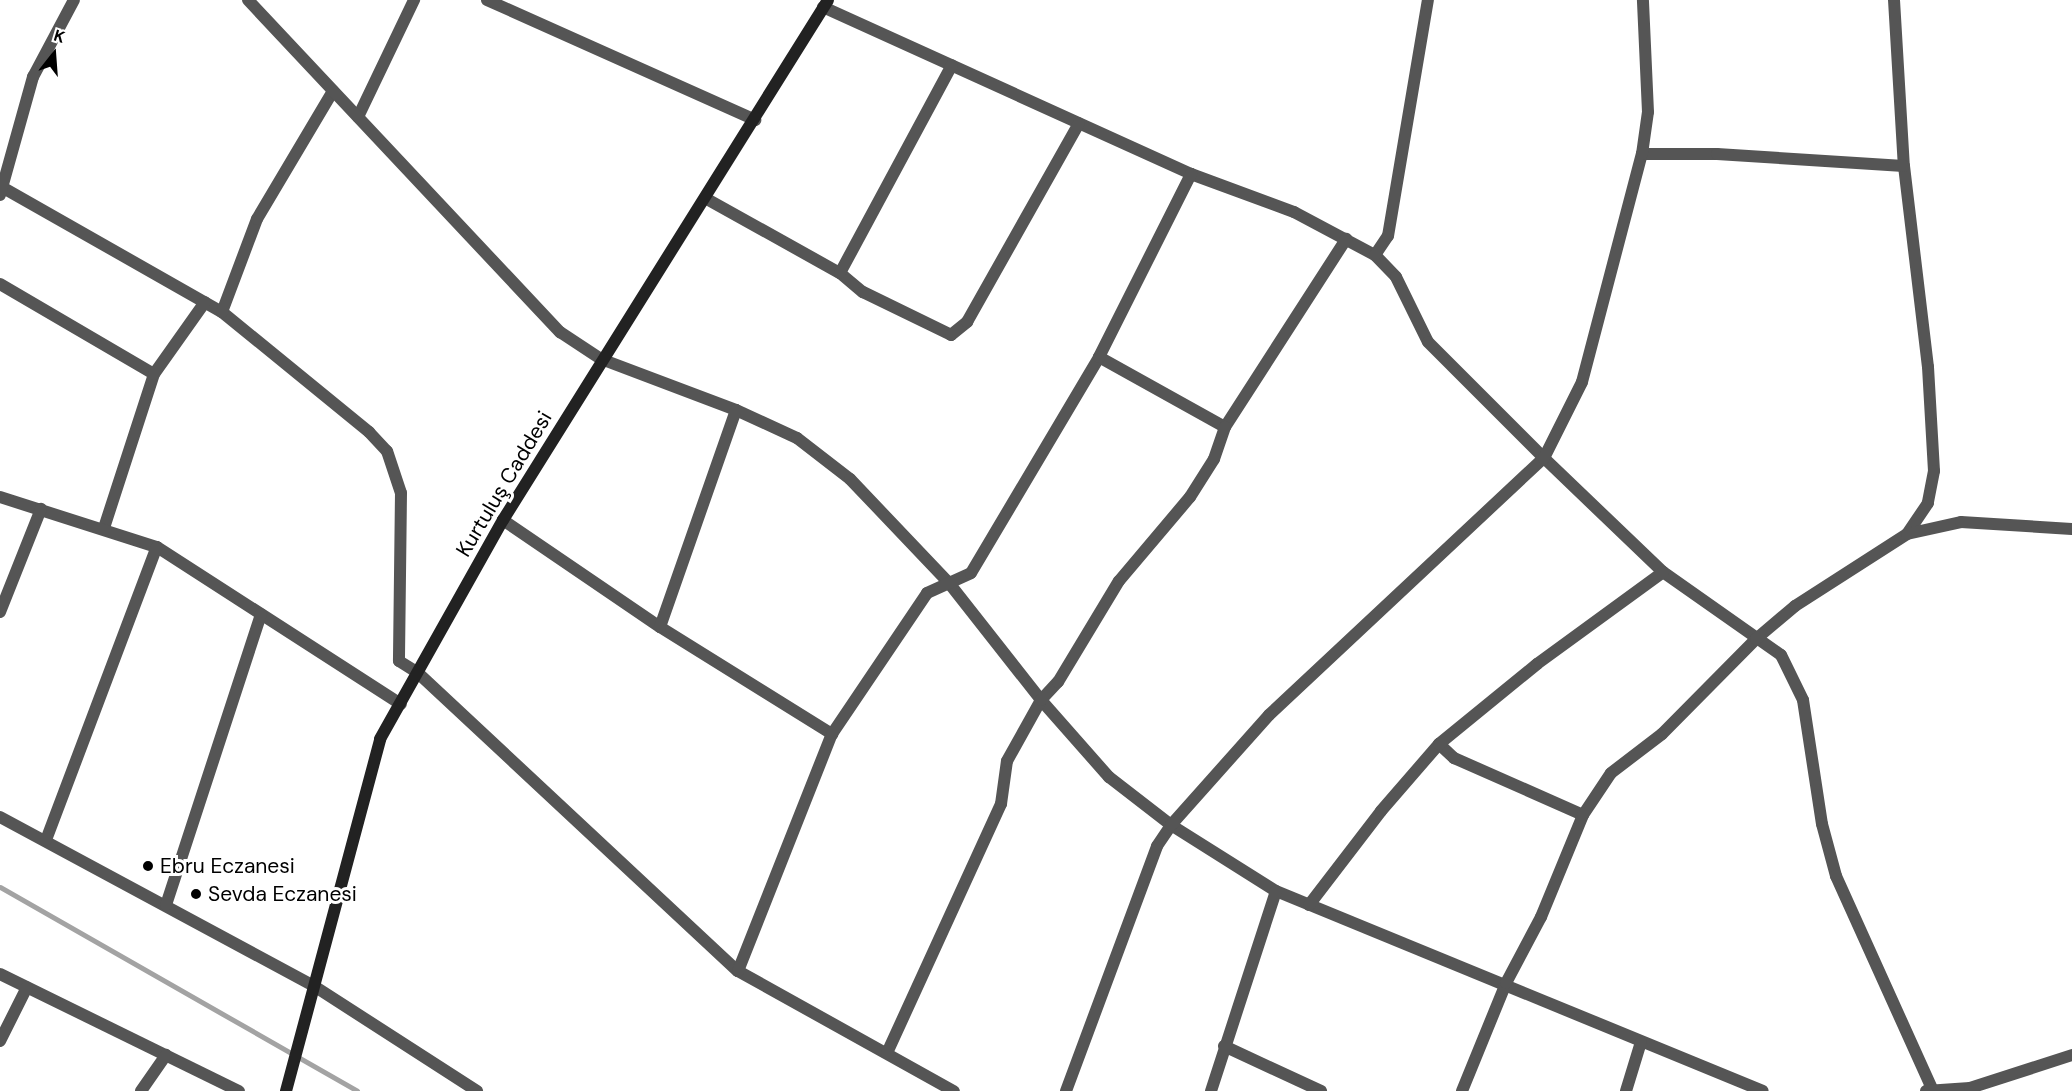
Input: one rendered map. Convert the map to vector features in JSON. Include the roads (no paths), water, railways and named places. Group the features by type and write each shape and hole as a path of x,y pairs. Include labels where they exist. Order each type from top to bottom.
{"main road":[{"name":"Kurtuluş Caddesi","path":"286,1090 380,739 503,520 826,4"}],"street":[{"path":"74,0 33,77 1,189 222,312 369,432 387,451 401,493 399,661 418,673 738,971 954,1091"},
{"path":"248,0 560,332 602,359 736,410 797,438 850,479 949,583 1041,700 1109,777 1171,825 1276,891 1506,983 1641,1042 1763,1091"},
{"path":"358,117 414,0"},
{"path":"487,0 754,120"},
{"path":"1375,255 1388,236 1428,0"},
{"path":"1066,1091 1157,846 1171,825 1269,715 1544,458 1582,382 1642,154 1648,112 1643,0"},
{"path":"1894,0 1904,166 1928,367 1934,471 1928,503 1907,534"},
{"path":"826,4 952,65 1191,174 1294,212 1375,255 1396,277 1428,342 1544,458 1663,572 1781,655 1803,700 1822,824 1836,876 1929,1090 1970,1090 2072,1055"},
{"path":"840,273 952,65"},
{"path":"222,312 258,219 333,91"},
{"path":"705,198 840,273 863,291 951,335 967,322 1079,123"},
{"path":"1642,154 1717,154 1904,166"},
{"path":"738,971 832,734 927,593 971,573 1099,357 1191,174"},
{"path":"887,1053 1001,804 1007,760 1041,700 1058,682 1119,581 1190,497 1214,459 1225,428 1346,239"},
{"path":"0,284 154,374"},
{"path":"104,528 154,374 205,302"},
{"path":"1099,357 1225,428"},
{"path":"660,627 736,410"},
{"path":"0,497 104,528 157,547 401,704"},
{"path":"0,612 41,509"},
{"path":"503,520 660,627 832,734"},
{"path":"1462,1091 1506,983 1541,917 1582,815 1611,773 1662,734 1756,639 1795,606 1907,534 1961,522 2072,529"},
{"path":"46,840 157,547"},
{"path":"1309,905 1380,811 1439,744 1537,663 1663,572"},
{"path":"166,905 261,614"},
{"path":"1439,744 1454,758 1582,815"},
{"path":"0,817 314,986 477,1091"},
{"path":"1211,1091 1276,891"},
{"path":"0,974 239,1091"},
{"path":"0,1041 27,987"},
{"path":"1626,1091 1641,1042"},
{"path":"1224,1046 1321,1091"},
{"path":"141,1091 166,1055"}],"waterway":[{"path":"0,887 357,1091"}],"place":[{"name":"Ebru Eczanesi","path":"148,866"},
{"name":"Sevda Eczanesi","path":"196,894"}]}
